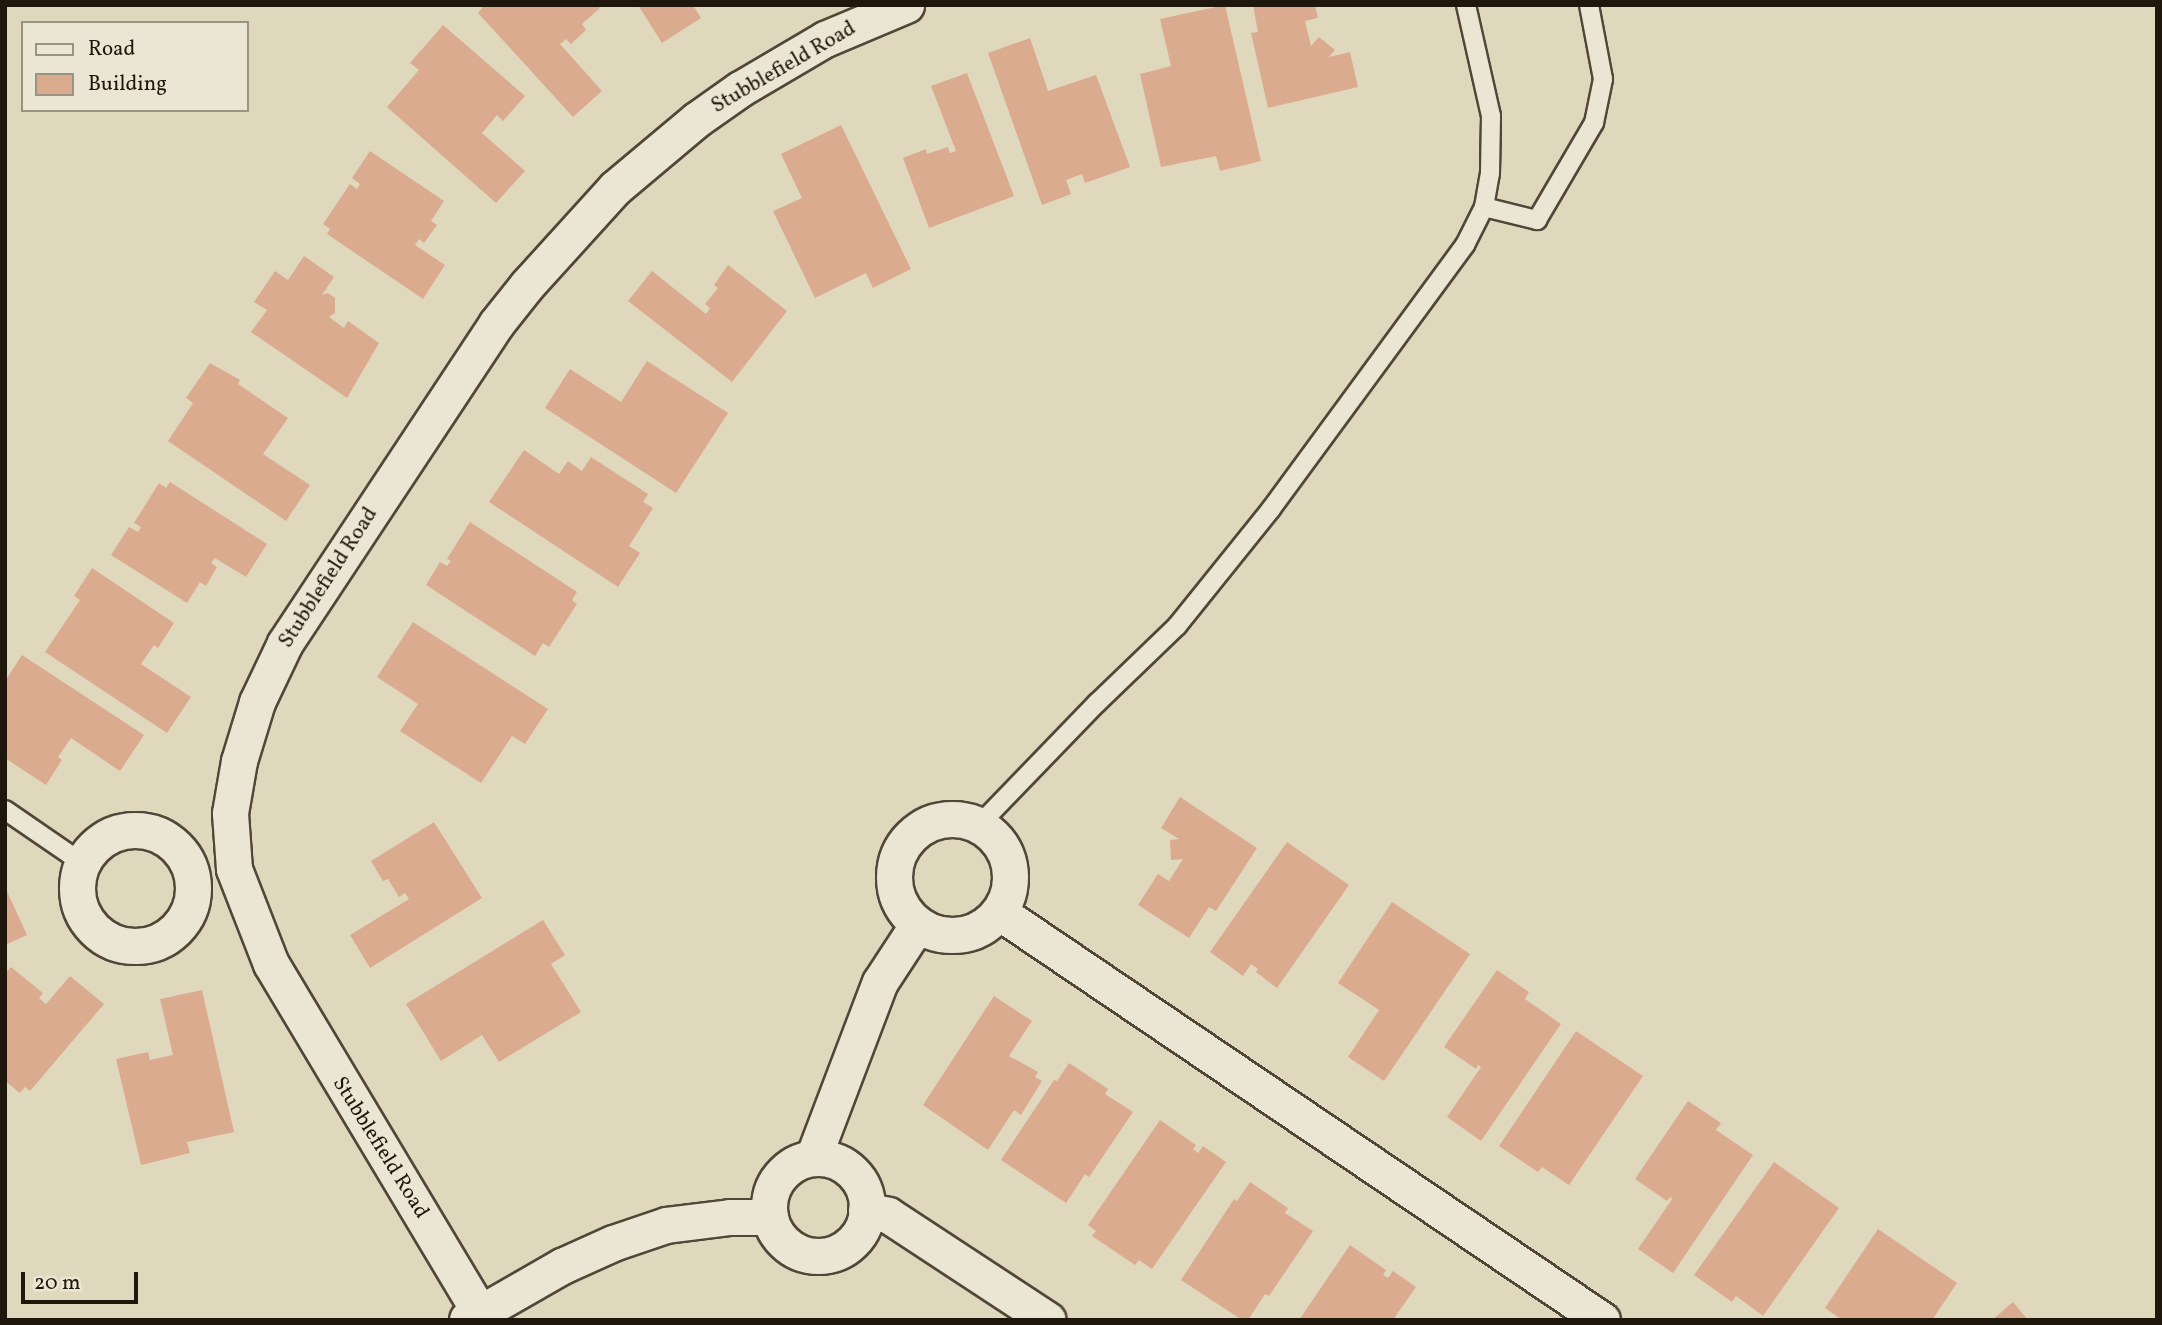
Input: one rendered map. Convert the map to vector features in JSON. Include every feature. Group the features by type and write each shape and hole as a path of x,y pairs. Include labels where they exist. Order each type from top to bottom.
{"street":[{"name":"Stubblefield Road","path":"477,1317 271,964 234,869 230,813 239,761 257,702 285,643 496,324 615,188 696,120 740,89 825,39 906,5"},
{"path":"959,819 979,825 994,838 1006,854 1009,884 999,912 974,932 959,936 942,935 918,924 901,905 894,888 893,870 899,852 909,837 923,826 940,820 959,819"},
{"path":"142,830 162,835 178,848 189,865 193,886 191,905 183,923 171,934 150,944 126,945 110,941 95,930 84,916 78,899 77,881 82,863 92,848 107,836 142,830"},
{"path":"193,886 234,869"},
{"path":"999,912 1602,1320"},
{"path":"813,1158 880,982 918,924"},
{"path":"813,1158 831,1160 848,1168 864,1192 866,1210 859,1234 847,1246 832,1254 816,1256 799,1252 784,1242 770,1217 771,1190 780,1174 795,1163 813,1158"},
{"path":"866,1210 888,1215 1048,1320"},
{"path":"477,1317 562,1266 613,1243 666,1225 730,1217 770,1217"}],"lane":[{"path":"979,825 1097,703 1177,626 1271,509 1465,245 1483,207 1490,173 1491,116 1466,5"},
{"path":"1483,207 1537,220 1594,122 1603,79 1589,5"},
{"path":"5,810 82,863"}],"building":[{"path":"480,5 597,5 600,8 582,24 586,30 571,44 566,39 560,44 602,91 573,117 478,13 482,8"},
{"path":"638,5 693,5 701,18 662,43"},
{"path":"1225,5 1261,161 1220,171 1216,156 1161,167 1140,74 1171,66 1160,19"},
{"path":"1253,5 1315,5 1318,18 1305,21 1311,46 1319,37 1335,50 1329,57 1350,52 1358,87 1268,108 1251,33 1258,32"},
{"path":"443,25 525,96 503,121 497,115 482,133 525,171 496,203 387,107 419,70 410,63"},
{"path":"1030,38 1048,91 1096,75 1130,167 1085,183 1082,174 1066,180 1071,194 1042,205 988,53"},
{"path":"967,73 1014,196 929,228 903,158 926,149 927,154 948,147 950,153 956,151 931,86"},
{"path":"841,125 911,269 873,288 866,273 815,298 773,211 802,198 781,154"},
{"path":"370,151 444,201 431,221 437,225 424,243 419,239 415,245 445,265 423,299 327,234 330,229 323,224 350,184 357,189 360,184 352,178"},
{"path":"304,256 334,277 322,295 328,293 335,298 335,313 329,317 344,328 348,321 379,343 347,398 251,332 267,310 254,302 275,271 288,280"},
{"path":"728,265 787,311 732,382 628,301 652,271 706,314 710,308 705,304 718,288 714,285"},
{"path":"647,361 728,413 676,493 545,408 570,369 621,402"},
{"path":"210,363 240,380 238,384 288,418 263,454 310,485 286,521 168,441 193,403 186,398"},
{"path":"524,450 559,474 568,461 582,471 591,457 648,494 643,502 653,508 629,546 640,553 618,587 489,502"},
{"path":"170,482 267,544 246,577 215,558 211,563 217,567 206,586 200,582 187,603 111,555 129,527 138,532 141,527 134,523 159,483 166,488"},
{"path":"470,522 577,592 572,600 577,604 549,647 543,643 535,656 426,585 440,562 447,566 451,561 447,559"},
{"path":"92,568 174,623 158,648 154,645 141,664 191,697 167,733 45,652 80,600 74,596"},
{"path":"413,622 548,709 525,744 512,736 481,783 400,731 418,704 377,677"},
{"path":"22,655 144,735 120,771 71,738 58,757 62,760 46,785 5,758 5,681"},
{"path":"1180,797 1257,848 1216,911 1209,907 1189,938 1138,905 1158,874 1169,881 1183,859 1171,860 1170,840 1179,839 1161,828"},
{"path":"434,822 482,898 370,968 350,935 409,899 405,893 399,897 388,879 383,881 371,861"},
{"path":"1287,842 1349,885 1277,988 1256,972 1258,969 1251,964 1243,976 1210,952"},
{"path":"5,887 27,935 5,945"},
{"path":"1392,902 1470,954 1384,1081 1348,1057 1379,1010 1338,983"},
{"path":"543,920 565,955 551,964 581,1012 499,1062 482,1035 441,1061 406,1004"},
{"path":"11,967 43,993 39,998 46,1004 70,976 104,1004 30,1091 25,1087 20,1093 5,1081 5,974"},
{"path":"1497,970 1529,992 1525,999 1561,1024 1481,1141 1447,1117 1481,1067 1478,1065 1476,1069 1444,1047"},
{"path":"202,990 234,1132 187,1142 190,1153 141,1165 116,1059 148,1052 150,1060 173,1055 160,999"},
{"path":"994,996 1032,1021 1009,1056 1038,1072 1035,1077 1042,1081 1021,1115 1014,1110 988,1150 923,1105"},
{"path":"1576,1031 1643,1076 1569,1185 1542,1167 1538,1172 1499,1146"},
{"path":"1069,1063 1108,1089 1105,1094 1133,1112 1089,1177 1085,1174 1066,1203 1001,1160 1054,1080 1057,1081"},
{"path":"1688,1101 1721,1123 1716,1130 1753,1155 1673,1273 1638,1249 1672,1199 1670,1197 1667,1201 1635,1179"},
{"path":"1160,1120 1196,1145 1193,1149 1198,1153 1203,1146 1226,1162 1152,1269 1139,1260 1135,1265 1092,1236 1096,1231 1088,1225"},
{"path":"1774,1162 1839,1208 1763,1316 1736,1296 1732,1302 1694,1275"},
{"path":"1250,1182 1288,1208 1285,1213 1313,1231 1269,1296 1265,1294 1248,1320 1242,1320 1181,1280 1234,1199 1237,1201"},
{"path":"1878,1229 1957,1283 1932,1320 1842,1320 1825,1308"},
{"path":"1350,1245 1386,1270 1383,1275 1388,1278 1393,1271 1416,1287 1393,1320 1299,1320"},
{"path":"2013,1302 2028,1320 1992,1320"}]}
